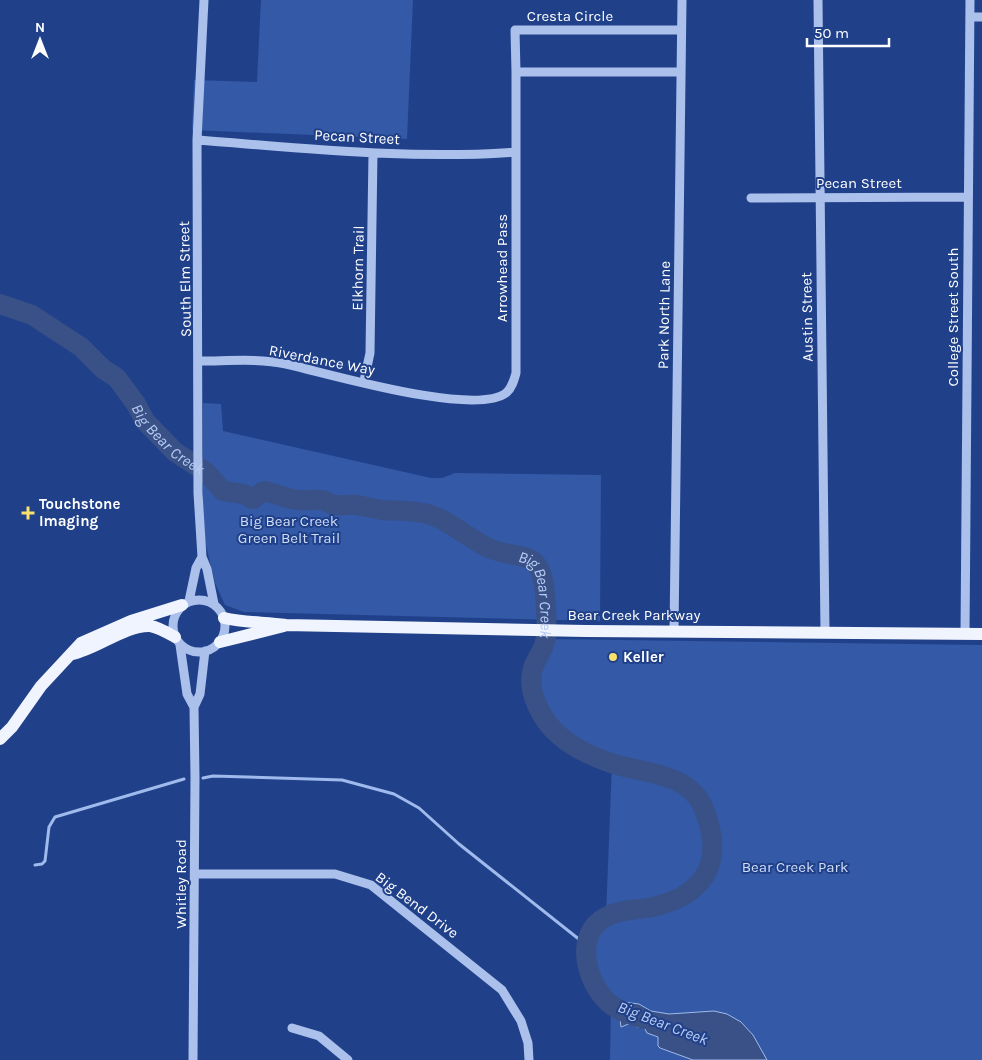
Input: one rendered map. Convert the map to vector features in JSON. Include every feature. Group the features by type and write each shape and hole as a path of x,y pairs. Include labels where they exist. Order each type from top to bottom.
{"main road":[{"path":"0,739 12,727 41,686 81,643 131,621 153,616 186,603"},
{"name":"Bear Creek Parkway","path":"224,618 241,622 286,625 525,630 982,634"},
{"name":"Bear Creek Parkway","path":"220,642 263,633 286,625"},
{"path":"72,654 86,651 123,632 150,626 178,641"}],"street":[{"name":"South Elm Street","path":"204,0 197,140 198,493 202,557 207,569 214,604"},
{"name":"Park North Lane","path":"674,631 682,0"},
{"name":"Austin Street","path":"818,0 825,633"},
{"name":"College Street South","path":"965,634 970,0"},
{"path":"970,17 982,17"},
{"name":"Cresta Circle","path":"516,72 515,30 681,30"},
{"path":"516,72 681,72"},
{"name":"Arrowhead Pass","path":"438,398 497,398 507,392 513,384 516,373 516,72"},
{"name":"Pecan Street","path":"197,140 373,153 486,154 516,152"},
{"name":"Elkhorn Trail","path":"364,381 370,353 373,153"},
{"name":"Pecan Street","path":"751,198 967,197"},
{"name":"Riverdance Way","path":"199,361 286,364 438,398"},
{"name":"South Elm Street","path":"186,603 196,568 202,557"},
{"path":"206,600 214,604 224,618 224,634 220,642 205,652 188,650 178,641 173,620 186,603 206,600"},
{"name":"Whitley Road","path":"178,641 187,694 194,707"},
{"name":"Whitley Road","path":"193,1060 194,707 200,694 205,652"},
{"name":"Big Bend Drive","path":"195,874 323,873 347,876 370,885 502,990 521,1020 528,1043 529,1060"},
{"path":"292,1028 319,1036 348,1060"}],"green space":[{"path":"261,0 413,0 407,139 192,130 194,80 257,82"},
{"name":"Big Bear Creek Green Belt Trail","path":"203,403 221,404 223,431 431,478 442,478 455,473 601,475 600,621 244,612 225,605 215,583 203,533"},
{"name":"Bear Creek Park","path":"548,639 982,645 982,1060 610,1060 611,1005 605,999 590,973 585,954 585,945 590,930 606,916 612,763 572,745 550,727 542,715 533,691 533,678 540,652"}],"water":[{"path":"623,1002 639,1004 651,1011 669,1014 714,1011 727,1014 741,1022 753,1035 767,1060 693,1060 660,1048 658,1046 658,1037 647,1033 644,1027 637,1027 631,1023 621,1027 620,1019 615,1017"}],"waterway":[{"name":"Big Bear Creek","path":"0,304 32,315 81,347 103,369 117,378 136,404 145,421 175,452 206,472 223,491 243,494 253,499 266,491 298,500 322,500 337,505 355,505 383,510 425,513 439,518 489,548 527,558 534,562 539,568 543,579 546,631 543,649 536,661 531,677 537,705 547,722 560,736 584,752 611,763 675,780 686,787 696,795 703,807 709,826 712,843 711,858 707,872 699,883 687,893 672,901 653,907 611,914 596,925 589,935 586,946 586,959 594,984 609,1003 617,1009 644,1019"},
{"path":"203,778 213,776 342,780 394,794 419,808 459,844 585,944"},
{"path":"35,865 42,864 45,861 49,827 55,817 184,779"}],"place":[{"name":"Touchstone Imaging","path":"28,513"},
{"name":"Keller","path":"613,657"}]}
